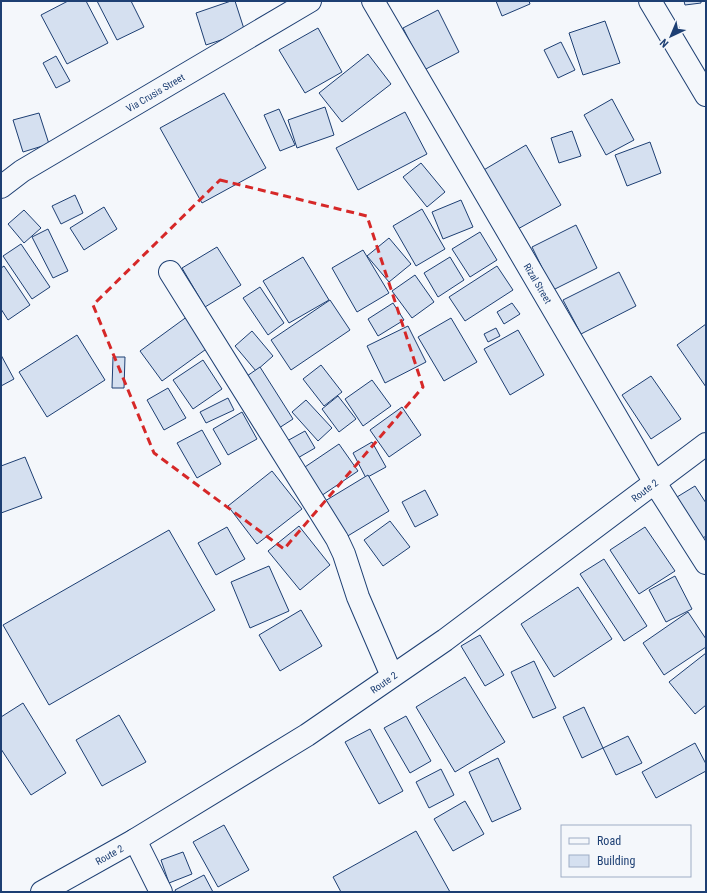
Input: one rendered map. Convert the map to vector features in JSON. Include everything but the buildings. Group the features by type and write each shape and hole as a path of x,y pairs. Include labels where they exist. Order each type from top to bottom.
{"main road":[{"name":"Via Crusis Street","path":"1,187 22,171 310,1"},
{"name":"Rizal Street","path":"373,1 655,483 706,563"},
{"path":"650,1 706,95"},
{"path":"170,272 337,539 344,554 358,598 392,676"},
{"name":"Route 2","path":"42,892 135,840 307,736 445,640 706,444"},
{"path":"135,840 161,892"}],"highlighted area":[{"path":"220,180 367,216 423,387 284,549 154,453 93,305"}]}
